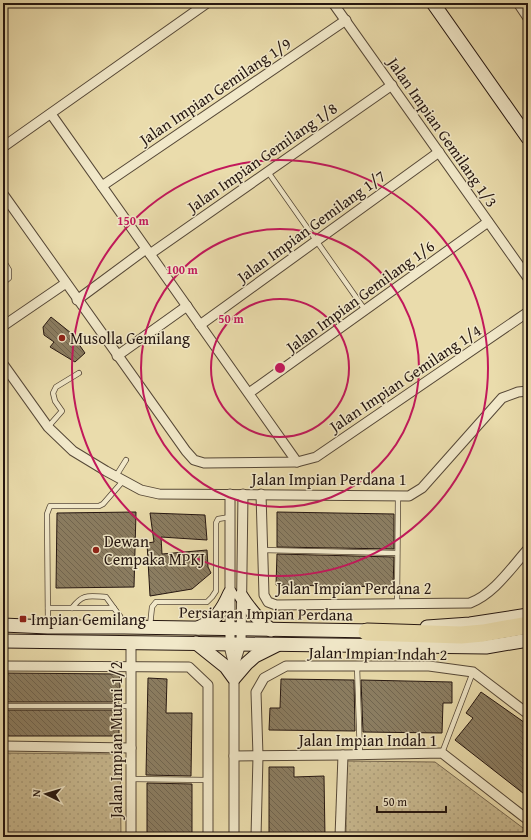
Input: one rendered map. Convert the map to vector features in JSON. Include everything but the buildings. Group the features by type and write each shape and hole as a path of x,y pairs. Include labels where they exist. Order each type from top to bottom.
{"highway":[{"path":"367,632 461,635 483,633 528,625"}],"street":[{"path":"3,147 207,3"},
{"name":"Jalan Impian Gemilang 1/3","path":"334,3 528,278"},
{"path":"433,3 528,138"},
{"path":"518,3 528,18"},
{"name":"Jalan Impian Gemilang 1/9","path":"102,186 346,20"},
{"name":"Jalan Impian Gemilang 1/8","path":"77,300 268,172 392,85"},
{"path":"51,114 297,462"},
{"name":"Jalan Impian Gemilang 1/7","path":"200,325 439,152"},
{"path":"3,194 117,356 187,306"},
{"name":"Jalan Impian Gemilang 1/6","path":"249,393 488,222"},
{"path":"3,326 66,283"},
{"name":"Jalan Impian Gemilang 1/4","path":"117,356 194,460 204,463 297,462 316,457 528,312"},
{"name":"Jalan Impian Perdana 1","path":"3,364 48,426 73,450 141,490 160,494 409,496 422,488 502,398 518,392 528,391"},
{"path":"230,494 230,518 236,595 258,620 271,630"},
{"path":"234,837 234,672 236,595 242,494"},
{"name":"Jalan Impian Perdana 2","path":"261,494 264,595 268,602 276,605 470,603 479,600 492,589 528,549"},
{"path":"198,628 209,623 236,595"},
{"name":"Persiaran Impian Perdana","path":"3,625 367,632 470,624 528,615"},
{"name":"Persiaran Impian Perdana","path":"3,641 486,647 528,640"},
{"name":"Jalan Impian Murni 1/2","path":"131,642 131,837"},
{"path":"196,643 234,672"},
{"path":"234,672 255,656 278,644"},
{"path":"3,666 189,667 208,685 208,837"},
{"name":"Jalan Impian Indah 2","path":"258,756 256,692 264,678 286,666 428,666 473,672 528,714"},
{"path":"3,746 131,748"},
{"name":"Jalan Impian Indah 1","path":"234,756 442,753 528,820"},
{"path":"340,837 343,755"},
{"path":"256,837 258,756"}],"lane":[{"path":"268,172 365,310"},
{"path":"3,260 9,270 9,278 3,283"},
{"path":"48,426 62,411 55,402 53,393 56,387 79,372"},
{"path":"48,627 47,514 50,506 99,506 103,504 119,478 126,460"},
{"path":"397,604 398,496"},
{"path":"150,627 152,607 156,602 207,602 212,597 216,591 216,523 218,519 230,518"},
{"path":"262,550 397,553"},
{"path":"72,608 79,599 85,596 106,597 120,616 124,627"},
{"path":"48,608 114,608"},
{"path":"357,666 360,754"},
{"path":"442,753 473,672"},
{"path":"3,706 131,706"},
{"path":"131,779 208,780"}],"shaded area":[{"path":"3,753 120,754 121,837 3,837"},
{"path":"346,761 435,762 527,831 528,837 346,837"}],"place":[{"name":"Musolla Gemilang","path":"62,338"},
{"name":"Dewan Cempaka MPKJ","path":"96,550"},
{"name":"Impian Gemilang","path":"23,619"}]}
